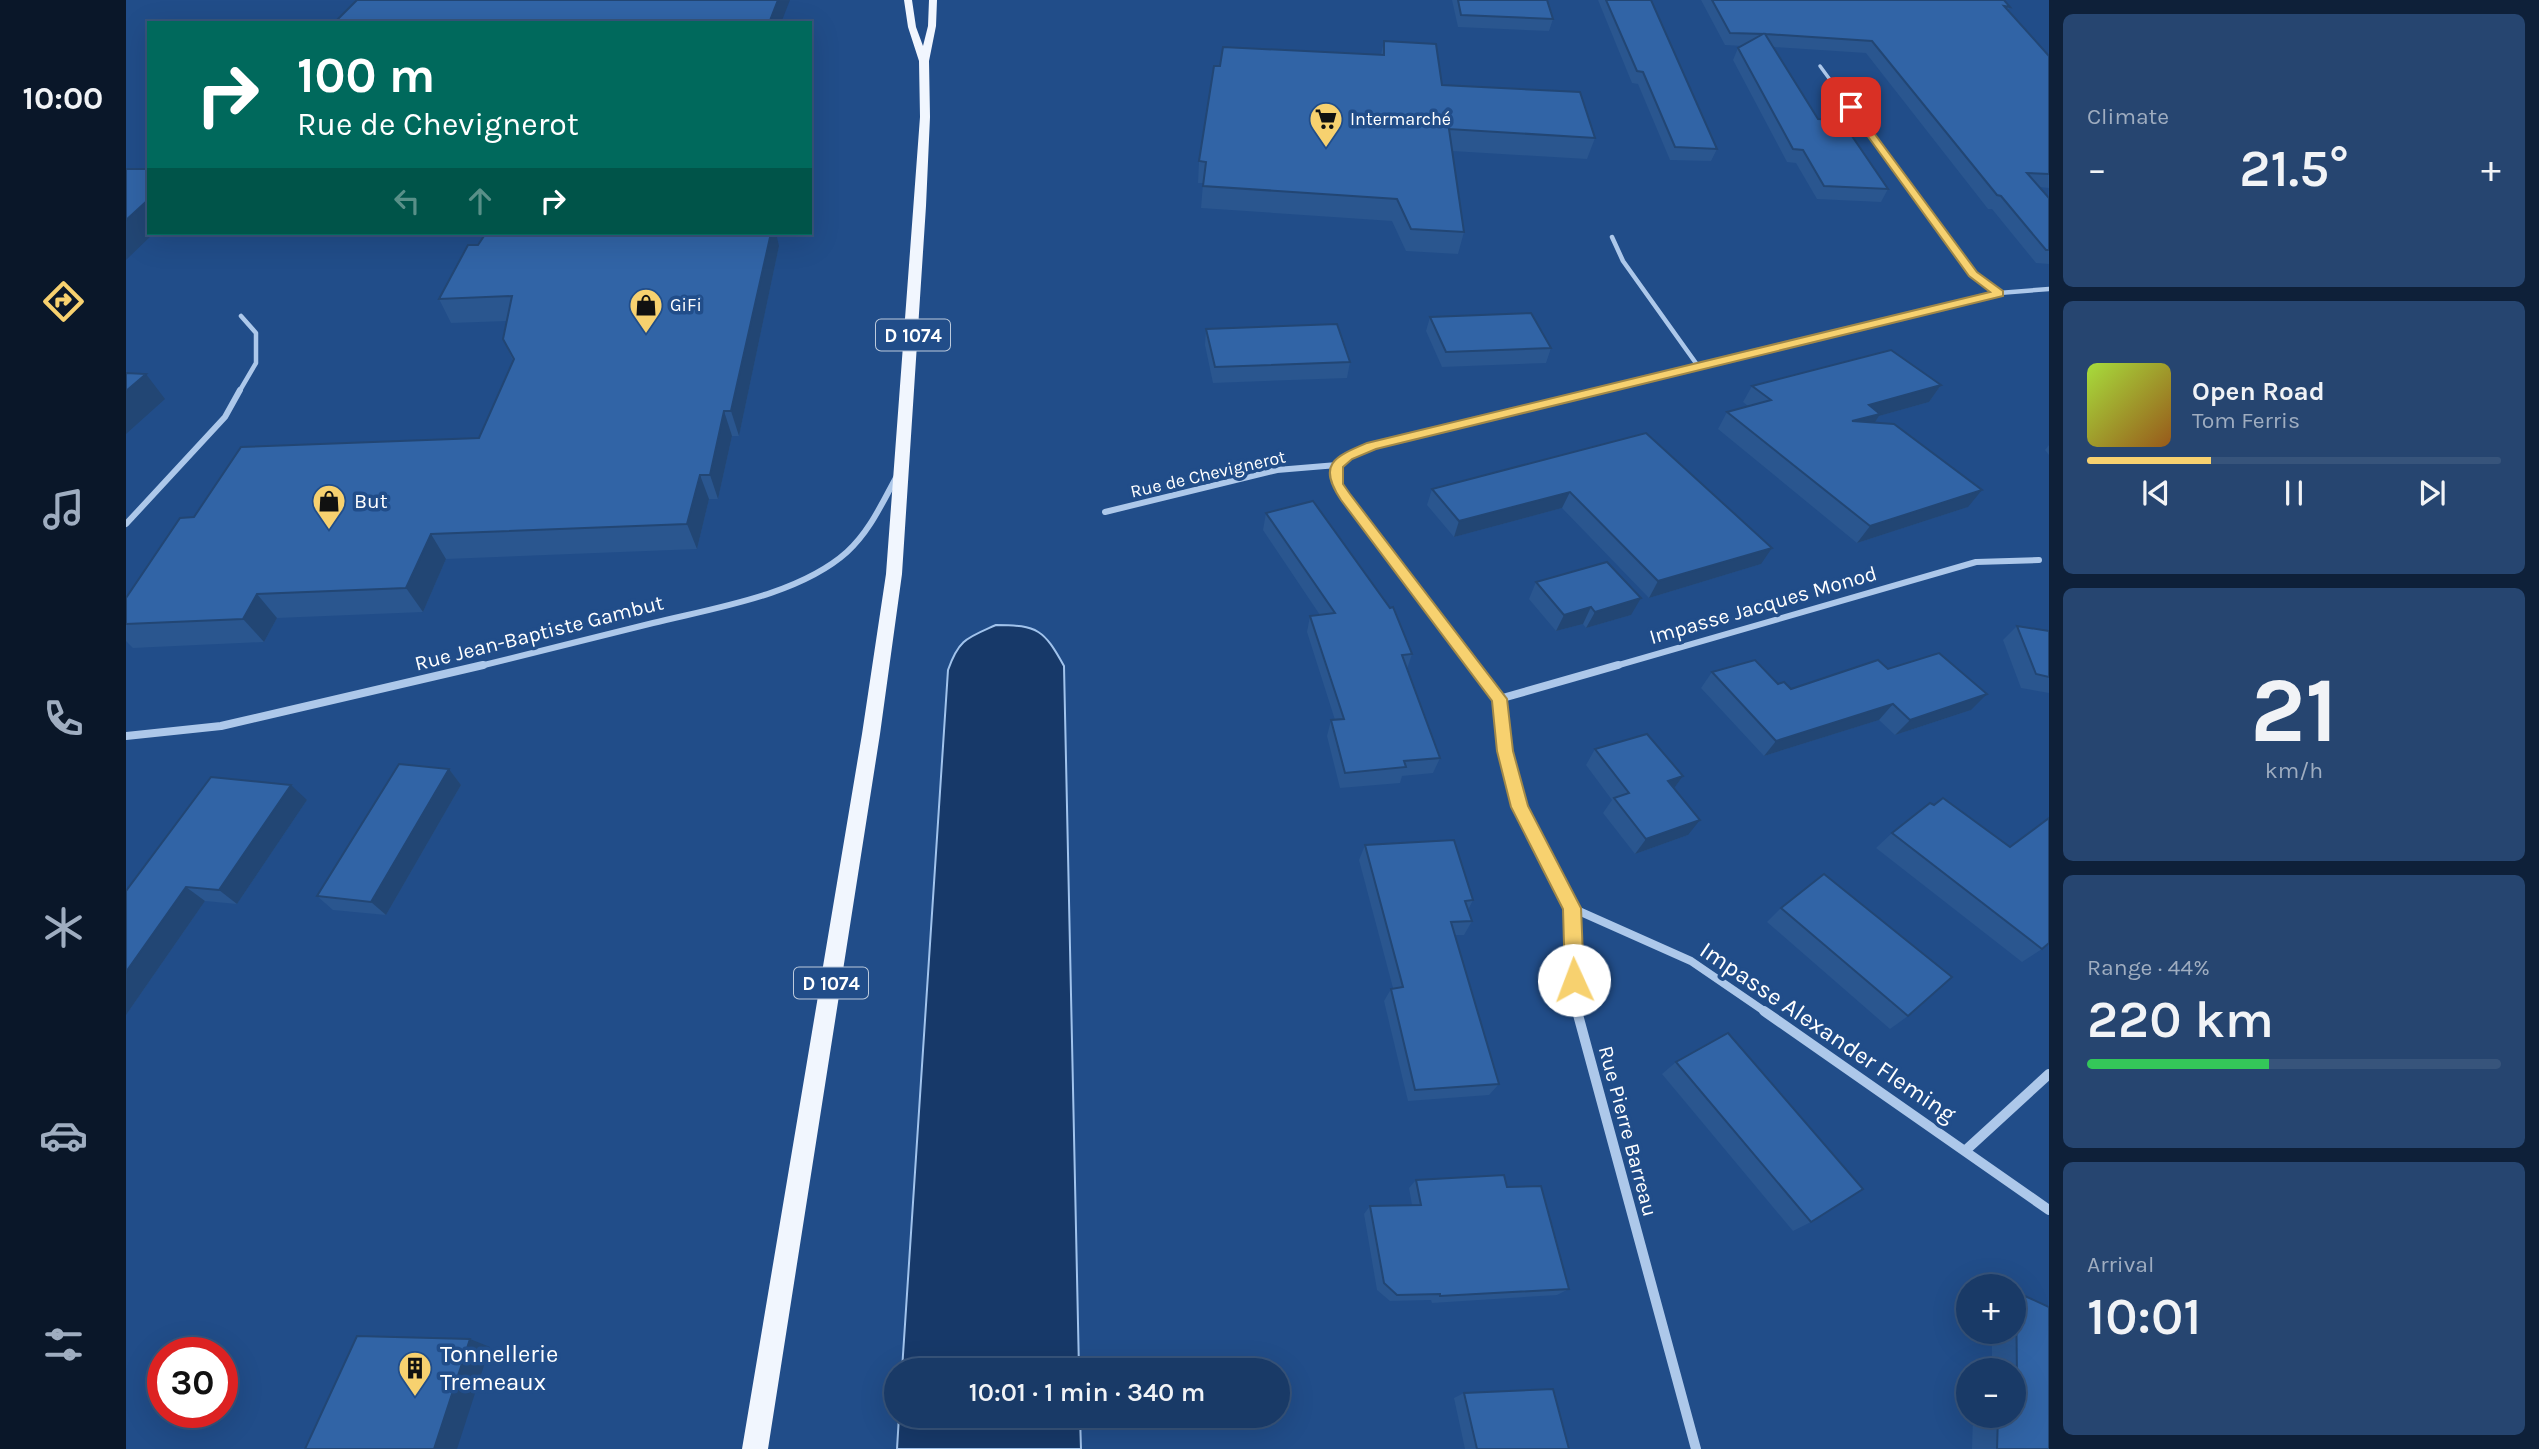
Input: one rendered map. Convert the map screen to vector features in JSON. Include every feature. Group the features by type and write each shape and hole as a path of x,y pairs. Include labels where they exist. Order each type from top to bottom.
{"main road":[{"name":"D 1074","path":"908,0 912,27 924,61"},
{"name":"D 1074","path":"755,1449 871,734 894,573 921,206 925,117 924,61 932,26 933,0"}],"street":[{"path":"1820,66 1973,274 1999,293"},
{"path":"1612,237 1623,261 1698,366"},
{"name":"Rue de Chevignerot","path":"1105,512 1278,470 1337,465 1347,456 1372,446 1999,293 2049,289"},
{"path":"126,524 225,417 256,363 256,333 241,316"},
{"name":"Rue Jean-Baptiste Gambut","path":"126,736 221,726 324,704 734,603 789,585 841,556 868,528 904,464"},
{"path":"1337,465 1337,484 1345,497 1499,699"},
{"name":"Impasse Jacques Monod","path":"1499,699 1976,562 2039,560"},
{"name":"Rue Pierre Barreau","path":"1499,699 1505,751 1520,807 1572,908 1575,1004 1696,1449"},
{"name":"Impasse Alexander Fleming","path":"1572,908 1691,961 2049,1210"},
{"path":"1966,1150 2049,1074"}],"water":[{"path":"996,625 1031,628 1045,637 1064,666 1079,1358 903,1358 948,670 960,646 978,633"},
{"path":"898,1428 1080,1428 1081,1449 897,1449"}],"building":[{"path":"357,0 778,0 770,21 336,21"},
{"path":"1458,0 1547,0 1553,19 1461,15"},
{"path":"1606,0 1651,0 1717,149 1675,147 1643,72 1637,71"},
{"path":"1712,0 2004,0 2010,7 2004,6 2049,56 2049,174 2027,173 2049,198 2049,250 2046,250 2001,196 1997,195 1872,41 1765,34 1818,119 1841,120 1888,189 1824,186 1803,150 1793,149 1738,48 1763,34 1730,33"},
{"name":"Intermarché","path":"1384,41 1436,44 1442,85 1580,92 1595,138 1449,129 1464,232 1411,229 1397,199 1203,186 1206,162 1199,161 1214,66 1220,66 1223,47 1384,55"},
{"path":"126,169 147,169 147,201 126,220"},
{"path":"485,235 771,235 731,411 724,411 710,475 700,475 687,524 431,534 406,588 257,594 243,619 126,624 126,598 180,518 194,517 241,447 479,438 514,359 503,339 512,296 439,299 468,245 478,245"},
{"path":"1531,313 1551,348 1446,352 1430,317"},
{"path":"1337,324 1350,362 1215,367 1206,329"},
{"path":"1891,350 1941,385 1869,405 1880,414 1852,421 1894,424 1982,490 1870,526 1727,412 1771,400 1752,386"},
{"path":"126,373 146,374 126,391"},
{"path":"1646,433 1772,548 1658,581 1570,492 1459,521 1432,489"},
{"path":"1313,501 1390,608 1393,607 1412,654 1402,655 1440,758 1404,761 1406,767 1345,773 1331,720 1344,719 1310,616 1335,613 1266,513"},
{"path":"1607,562 1641,598 1595,612 1591,607 1564,615 1536,582"},
{"path":"2017,626 2049,631 2049,677 2036,674"},
{"path":"1939,653 1987,694 1910,720 1893,704 1776,741 1712,672 1755,660 1778,684 1784,682 1791,689 1878,660 1888,669"},
{"path":"1647,734 1683,776 1668,781 1700,820 1646,839 1614,798 1629,793 1595,749"},
{"path":"399,764 449,769 371,902 317,896"},
{"path":"211,777 291,785 219,890 186,887 126,972 126,891"},
{"path":"1943,798 2010,847 2049,818 2049,943 2042,949 1892,833 1930,803 1934,805"},
{"path":"1454,840 1473,900 1465,901 1472,921 1451,922 1499,1084 1415,1090 1391,989 1403,987 1365,845"},
{"path":"1824,874 1952,977 1908,1016 1781,908"},
{"path":"1728,1033 1863,1189 1811,1222 1676,1062"},
{"path":"1504,1175 1507,1187 1541,1186 1569,1289 1440,1296 1397,1295 1384,1283 1370,1206 1421,1205 1416,1180"},
{"path":"2026,1297 2049,1307 2049,1449 1997,1449 1998,1428 2026,1428 2026,1358 2017,1358 2017,1344 2026,1344"},
{"name":"Tonnellerie Tremeaux","path":"357,1336 470,1339 434,1449 305,1449"},
{"path":"1553,1389 1569,1449 1477,1449 1464,1393"}],"place":[{"name":"Intermarché","path":"1326,149"},
{"name":"GiFi","path":"646,335"},
{"name":"But","path":"329,531"},
{"name":"Tonnellerie Tremeaux","path":"415,1398"}],"route":[{"path":"1574,980 1572,908 1520,807 1505,751 1499,699 1345,497 1337,484 1337,465 1347,456 1372,446 1999,293 1973,274 1851,107"}]}
